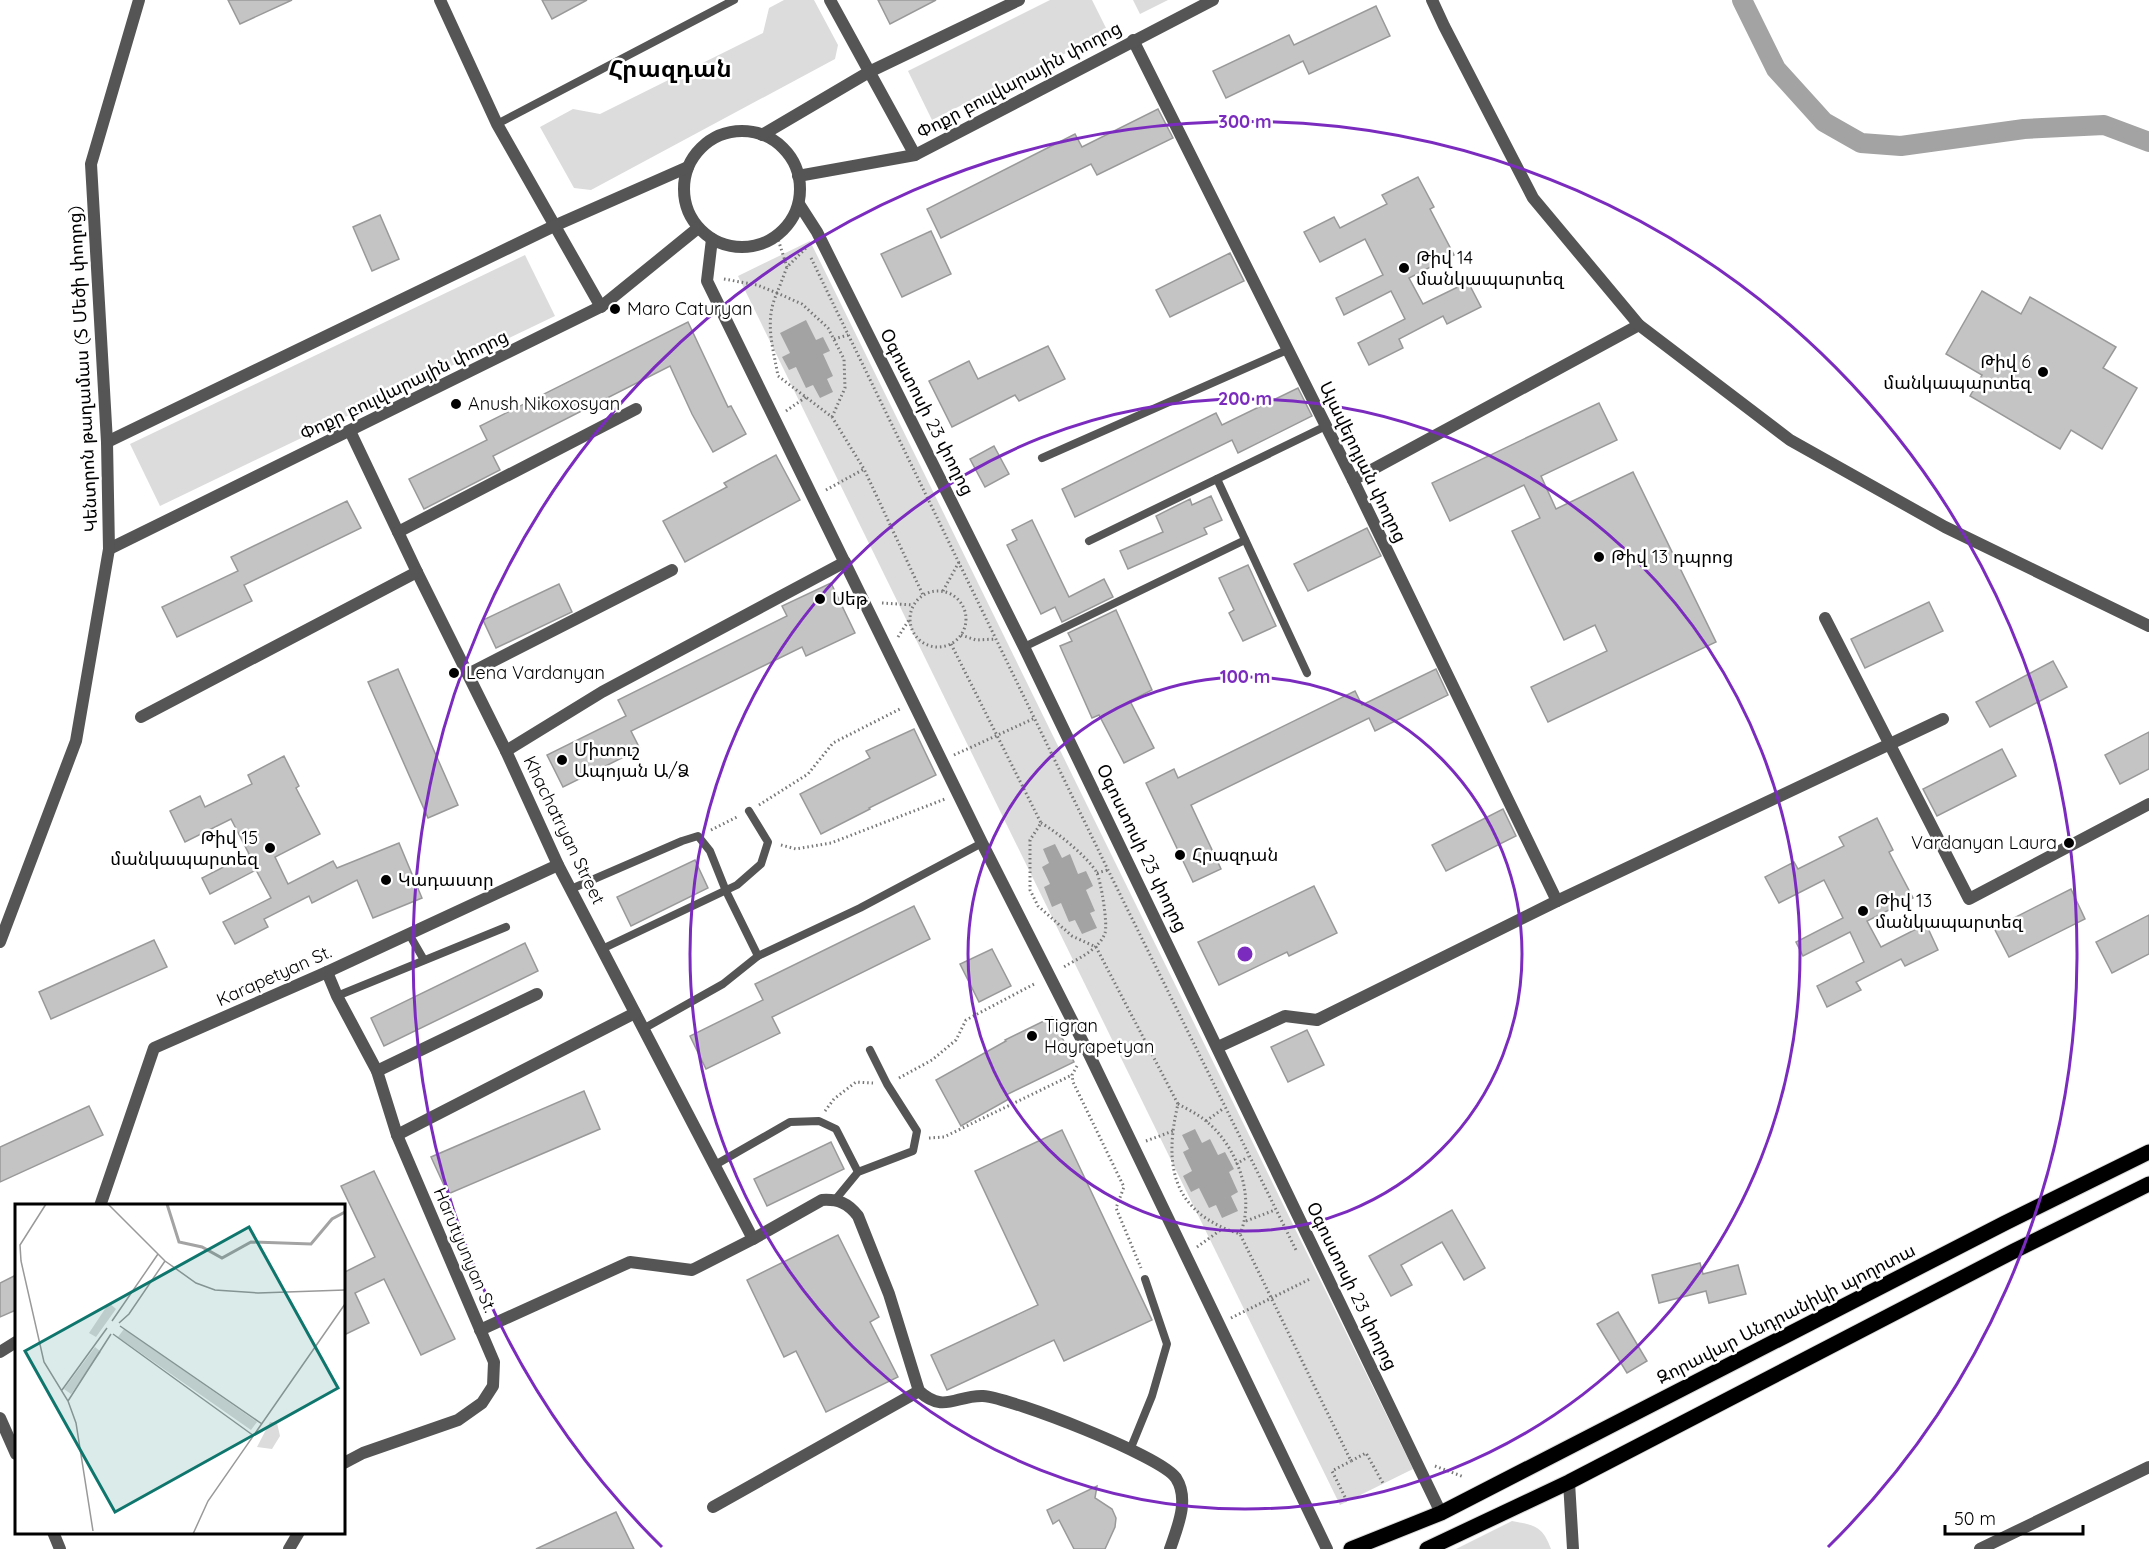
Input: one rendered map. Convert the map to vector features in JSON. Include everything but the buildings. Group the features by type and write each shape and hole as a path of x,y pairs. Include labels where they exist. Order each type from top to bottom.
{"main road":[{"name":"Զորավար Անդրանիկի պողոտա","path":"1351,1549 1441,1513 2005,1223 2149,1152"},
{"path":"1427,1549 1569,1482 2004,1256 2149,1184"},
{"path":"1441,1513 1453,1538"}],"street":[{"name":"Կենտրոն թաղամաս (Տ Մեծի փողոց)","path":"0,942 76,741 109,549 107,442 91,164 139,0"},
{"path":"440,0 497,124 601,307"},
{"path":"830,0 915,155"},
{"path":"762,135 869,72 1019,0"},
{"name":"Փոքր բուլվարային փողոց","path":"798,176 915,155 1213,0"},
{"path":"1432,0 1533,198 1639,325 1790,440 1945,527 2149,626"},
{"name":"Ալավերդյան փողոց","path":"1134,40 1353,480 1557,901"},
{"path":"740,131 762,135 775,141 794,163 798,176 799,204 792,219 777,236 756,246 733,247 712,239 698,228 689,214 684,198 684,182 688,167 700,148 719,136 740,131"},
{"path":"107,442 554,226 688,167"},
{"name":"Օգոստոսի 23 փողոց","path":"799,204 817,232 1024,647 1441,1513"},
{"name":"Փոքր բուլվարային փողոց","path":"109,549 601,307 698,228"},
{"path":"712,239 707,280 942,762 1089,1054 1327,1549"},
{"path":"1353,480 1639,325"},
{"path":"398,532 636,409"},
{"name":"Khachatryan Street","path":"350,432 506,751 558,865 753,1239"},
{"path":"506,751 602,692 845,562"},
{"path":"468,674 672,570"},
{"path":"141,717 417,572"},
{"path":"1825,618 1969,899 2149,804"},
{"path":"1218,1047 1285,1016 1317,1020 1557,901 1944,719"},
{"name":"Karapetyan St.","path":"101,1204 154,1048 327,972 558,865"},
{"name":"Harutyunyan St.","path":"327,972 337,996 377,1071 397,1135 494,1362 493,1386 482,1403 458,1420 363,1453 345,1462"},
{"path":"377,1071 537,994"},
{"path":"397,1135 635,1013"},
{"path":"480,1330 630,1262 692,1269 753,1239 822,1200 835,1200 851,1206 858,1216 889,1294 919,1391 928,1399 942,1404 982,1396 1008,1402 1053,1418 1159,1464 1176,1478 1182,1496 1182,1514 1170,1549"},
{"path":"0,1352 15,1343"},
{"path":"713,1508 919,1391"},
{"path":"0,1418 15,1452"},
{"path":"1980,1549 2149,1467"},
{"path":"1569,1482 1573,1549"},
{"path":"53,1534 60,1549"},
{"path":"289,1549 298,1534"}],"lane":[{"path":"497,124 734,0"},
{"path":"1042,458 1287,350"},
{"path":"1089,541 1326,426"},
{"path":"1217,479 1307,673"},
{"path":"1024,647 1245,540"},
{"path":"602,949 726,891 737,885 761,864 768,842 749,811"},
{"path":"571,889 698,836 710,852 726,891 758,956"},
{"path":"643,1029 723,984 758,956 860,908 982,843"},
{"path":"337,996 506,927"},
{"path":"409,934 424,960"},
{"path":"835,1200 858,1172 913,1151 917,1131 887,1084 870,1050"},
{"path":"715,1165 790,1122 819,1121 836,1129 858,1172"},
{"path":"1130,1450 1152,1396 1167,1344 1145,1279"}],"path":[{"path":"792,219 1248,1157 1300,1259"},
{"path":"777,236 787,267"},
{"path":"806,248 787,267 770,309 771,337 778,376 832,417 864,469 923,595"},
{"path":"724,279 757,285 802,304 828,328 844,359 845,388 832,417"},
{"path":"834,339 848,335"},
{"path":"780,415 806,397"},
{"path":"820,493 864,469"},
{"path":"943,591 959,562"},
{"path":"886,648 894,644 910,619 913,606 923,595 936,591 955,596 964,607 966,625 961,635 951,644 937,647 924,643 914,633 910,619"},
{"path":"866,606 875,603 913,606"},
{"path":"961,635 976,640 996,639"},
{"path":"819,1121 834,1099 856,1082 887,1084 932,1060 956,1040 966,1020 1050,976 1096,947 1105,933 1106,914 1097,873 1078,852 1053,830 1041,823 951,644"},
{"path":"698,836 749,811 808,774 833,743 913,703"},
{"path":"942,762 1035,718"},
{"path":"768,842 796,849 831,843 958,794"},
{"path":"1041,823 1030,840 1030,890 1038,906 1072,936 1096,947 1178,1104 1206,1121 1226,1143 1244,1183 1246,1221 1240,1234"},
{"path":"1097,873 1108,870"},
{"path":"915,1139 944,1137 1072,1075 1089,1054"},
{"path":"1072,1075 1073,1082 1124,1187 1116,1208 1145,1279"},
{"path":"1178,1104 1173,1131 1173,1173 1185,1200 1206,1220 1222,1229 1240,1234 1351,1461"},
{"path":"1206,1121 1225,1108"},
{"path":"1144,1142 1173,1131"},
{"path":"1236,1164 1248,1157"},
{"path":"1246,1221 1275,1210"},
{"path":"1192,1250 1222,1229"},
{"path":"1218,1324 1310,1279 1305,1269"},
{"path":"1347,1501 1332,1471 1366,1453 1384,1485"},
{"path":"1432,1465 1464,1477"}],"shaded area":[{"path":"784,0 814,0 838,45 835,59 591,190 574,188 540,127 573,109 600,114 763,33 769,8"},
{"path":"1050,0 1092,0 1108,32 932,120 908,71"},
{"path":"1133,0 1168,0 1140,14"},
{"path":"810,241 1413,1469 1340,1505 738,276"},
{"path":"525,255 555,316 160,506 130,444"},
{"path":"806,320 816,340 823,337 830,351 823,354 833,376 827,379 833,392 820,398 813,385 806,388 796,367 789,370 782,357 790,353 780,333"},
{"path":"1055,844 1062,858 1070,854 1078,874 1086,871 1093,886 1086,890 1095,911 1090,913 1097,928 1082,934 1075,920 1069,922 1061,903 1052,907 1044,887 1050,884 1042,867 1049,863 1043,849"},
{"path":"1195,1129 1202,1143 1210,1139 1218,1155 1225,1152 1234,1169 1229,1172 1238,1192 1231,1196 1238,1211 1222,1218 1216,1205 1209,1208 1199,1188 1191,1192 1183,1176 1192,1171 1183,1152 1189,1149 1182,1135"},
{"path":"1512,1521 1537,1528 1545,1535 1551,1549 1456,1549"}],"waterway":[{"path":"1742,0 1776,69 1824,122 1861,143 1901,146 2024,129 2104,125 2149,142"}],"place":[{"name":"Թիվ 14 մանկապարտեզ","path":"1404,268"},
{"name":"Maro Caturyan","path":"615,309"},
{"name":"Թիվ 6 մանկապարտեզ","path":"2043,372"},
{"name":"Anush Nikoxosyan","path":"456,404"},
{"name":"Թիվ 13 դպրոց","path":"1599,557"},
{"name":"Սեթ","path":"820,599"},
{"name":"Lena Vardanyan","path":"454,673"},
{"name":"Միտուշ Ապոյան Ա/Ձ","path":"562,760"},
{"name":"Vardanyan Laura","path":"2069,843"},
{"name":"Թիվ 15 մանկապարտեզ","path":"270,848"},
{"name":"Հրազդան","path":"1180,855"},
{"name":"Կադաստր","path":"386,880"},
{"name":"Թիվ 13 մանկապարտեզ","path":"1863,911"},
{"name":"Tigran Hayrapetyan","path":"1032,1036"}],"district":[{"name":"Հրազդան","path":"670,69"}]}
